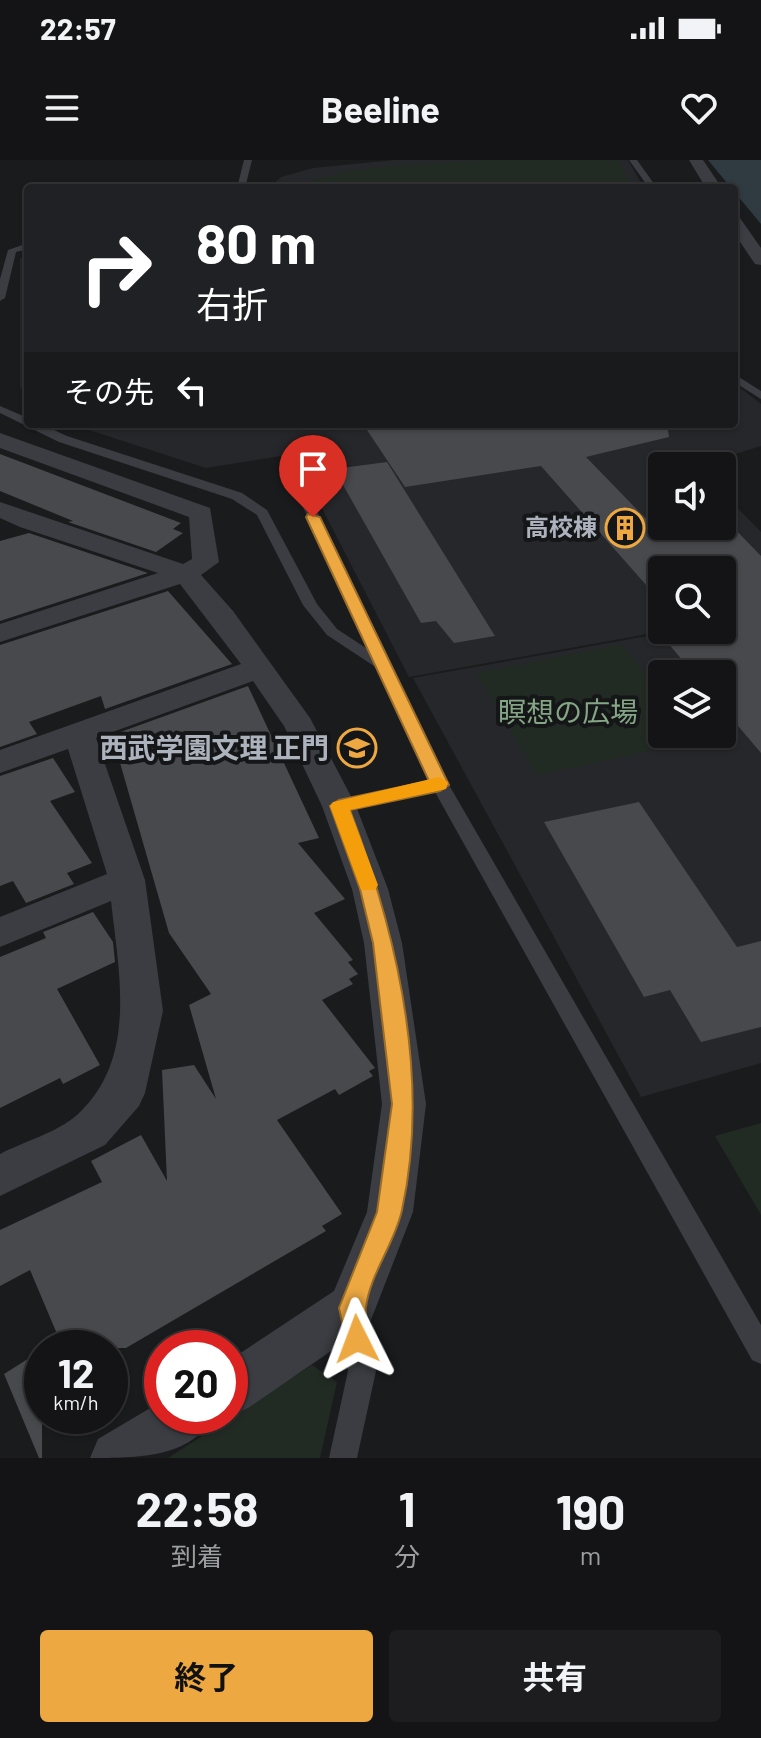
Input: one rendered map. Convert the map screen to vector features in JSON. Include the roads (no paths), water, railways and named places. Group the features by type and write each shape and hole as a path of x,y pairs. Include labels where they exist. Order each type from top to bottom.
{"street":[{"path":"696,160 711,184"},
{"path":"738,227 761,260"},
{"path":"0,440 201,513 206,562 185,573 0,633"},
{"path":"0,509 29,522 185,573 223,617 299,725 339,806 370,889 383,943 404,1104 390,1212 352,1308 248,1378"},
{"path":"0,530 29,522"},
{"path":"0,762 259,668"},
{"path":"0,1176 90,1131 124,1093 143,1011 127,880 79,734"},
{"path":"0,933 127,880"},
{"path":"117,1458 157,1434"}],"lane":[{"path":"242,184 248,160"},
{"path":"633,160 650,184"},
{"path":"0,298 8,257 12,250 24,247"},
{"path":"738,380 761,396"},
{"path":"0,409 24,421"},
{"path":"40,428 63,439 237,496 262,513 310,605 332,632 377,660 440,785 761,1351"},
{"path":"289,464 410,726"},
{"path":"339,806 440,785"},
{"path":"343,1458 362,1371 352,1308"}],"place":[{"name":"高校棟","path":"625,528"},
{"name":"西武学園文理 正門","path":"357,748"}],"park label":[{"name":"瞑想の広場","path":"568,712"}]}
